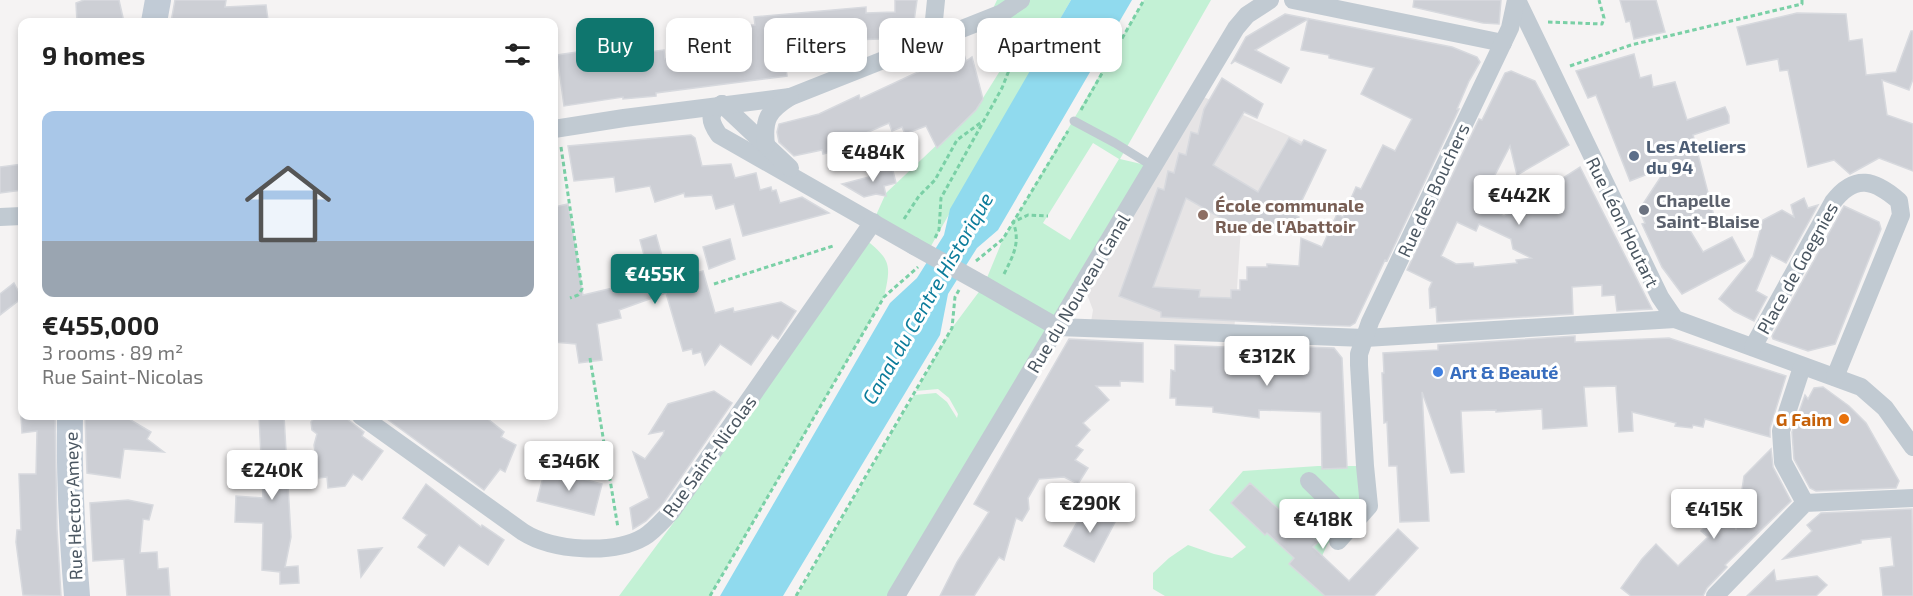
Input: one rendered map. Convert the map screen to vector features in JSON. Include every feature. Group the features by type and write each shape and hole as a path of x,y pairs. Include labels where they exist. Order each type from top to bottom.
{"street":[{"path":"155,18 158,0"},
{"path":"934,18 936,0"},
{"name":"Rue du Nouveau Canal","path":"896,596 1236,28 1247,15 1270,0"},
{"path":"1293,0 1503,44"},
{"name":"Rue Léon Houtart","path":"1503,44 1510,28 1516,0"},
{"name":"Rue Léon Houtart","path":"1516,0 1660,297 1675,319"},
{"path":"965,26 1017,4"},
{"name":"Rue des Bouchers","path":"1338,541 1369,506 1359,354 1370,322 1503,44"},
{"path":"766,145 764,129 767,118 777,105 790,97 879,61"},
{"path":"558,129 722,104 790,97"},
{"path":"719,135 711,124 711,116 714,109 722,104"},
{"path":"722,104 804,182"},
{"path":"663,113 693,121 719,135 895,234 918,253 991,289 1058,327 1365,338 1675,319 1861,387 1885,408 1913,447"},
{"name":"Place de Goegnies","path":"1753,347 1833,202 1850,184 1869,183 1888,192 1899,201 1901,214 1835,376"},
{"path":"0,217 18,216"},
{"name":"Rue Saint-Nicolas","path":"367,420 530,537 573,548 611,547 644,537 671,512 873,222"},
{"path":"1802,366 1781,431 1783,462 1805,503"},
{"name":"Rue Hector Ameye","path":"70,420 71,519 77,596"},
{"path":"1309,481 1353,524"},
{"path":"1714,596 1805,503 1913,498"}],"lane":[{"path":"1074,121 1154,167"}],"path":[{"path":"973,268 978,258 1003,239 1144,0"},
{"path":"1528,26 1538,21 1602,24 1604,18 1599,0"},
{"path":"1550,73 1631,45 1802,2"},
{"path":"934,240 939,230 941,198 1002,88 1017,51 1017,4"},
{"path":"895,234 918,196 935,180 957,140 984,120"},
{"path":"558,141 582,283 582,289 578,295 570,298"},
{"path":"714,284 832,247 855,212"},
{"path":"1013,222 1028,215 1048,216"},
{"path":"991,289 1003,275 1016,249 1018,234 1013,222"},
{"path":"710,596 884,297 916,270 918,253"},
{"path":"796,596 952,328 955,297 961,287"},
{"path":"590,358 621,544"}],"shaded area":[{"name":"École communale Rue de l'Abattoir","path":"1197,94 1305,143 1278,221 1241,227 1234,334 1090,328 1093,310 1085,289"}],"green space":[{"path":"997,0 1071,0 1061,18 1003,18 1002,14 988,18"},
{"path":"1144,0 1211,0 1120,159 1154,167 896,596 797,596 914,395 936,393 947,402 957,418 958,414 949,398 938,389 916,391 952,328 984,285 1003,239 1102,72 1122,72 1122,37","holes":["1093,143 1119,159 1070,240 1043,223"]},
{"path":"999,72 1030,72 927,253 873,222 886,193 978,106"},
{"path":"863,237 879,251 887,262 888,276 884,297 710,596 619,596 674,522 671,512"},
{"path":"1318,466 1365,466 1364,500 1327,545 1318,565 1332,596 1165,596 1153,589 1153,573 1188,545 1232,558 1246,547 1209,510 1243,471"}],"water":[{"path":"1071,0 1132,0 1122,18 1061,18"},
{"name":"Canal du Centre Historique","path":"1029,72 1090,72 998,230 977,248 948,294 940,335 783,596 720,596 890,303 917,278 944,235 950,209"}],"building":[{"path":"84,0 119,0 123,18 77,18 76,3"},
{"path":"175,0 226,0 225,7 266,5 268,18 172,18"},
{"path":"895,0 917,0 914,18 879,18 879,39 867,39 867,18 764,18 764,72 787,72 787,76 656,93 656,96 623,99 623,97 564,106 558,55 576,52 576,72 654,72 654,51 664,50 666,72 752,72 754,17 866,7 866,13 895,12"},
{"path":"1414,0 1501,0 1499,24 1483,23 1413,7"},
{"path":"1620,0 1656,0 1665,32 1634,39 1630,21 1626,22"},
{"path":"1797,13 1846,14 1849,41 1862,39 1866,75 1896,72 1911,31 1913,31 1913,79 1909,90 1882,80 1887,115 1913,124 1913,171 1879,158 1850,174 1834,160 1808,167 1788,70 1780,71 1778,59 1747,65 1737,27"},
{"path":"1285,14 1452,47 1477,57 1480,62 1469,81 1457,109 1459,109 1387,261 1385,260 1355,323 1350,326 1316,325 1161,317 1161,312 1119,296 1158,188 1164,190 1168,171 1174,173 1179,153 1186,155 1191,132 1198,134 1204,109 1222,78 1263,104 1257,118 1244,112 1213,165 1258,192 1289,138 1301,145 1304,140 1326,150 1295,215 1300,220 1295,232 1267,231 1268,223 1242,230 1186,198 1153,287 1200,290 1199,297 1231,298 1231,290 1240,290 1240,280 1247,280 1247,267 1267,267 1267,264 1299,266 1301,238 1322,247 1337,214 1343,217 1356,187 1361,189 1383,145 1395,151 1412,119 1361,94 1374,68 1329,58 1329,55 1301,50 1308,19 1255,50 1289,68 1281,83 1235,61 1231,64 1246,37"},
{"path":"1634,54 1640,78 1651,75 1653,87 1675,82 1687,120 1725,107 1729,116 1729,123 1693,135 1714,216 1686,224 1703,252 1732,237 1745,261 1682,294 1662,267 1642,224 1645,223 1639,210 1668,166 1630,181 1596,95 1588,98 1576,71"},
{"path":"972,57 983,99 976,110 937,148 926,126 905,134 902,127 892,131 889,123 852,139 853,146 823,154 822,150 794,156 779,142 777,132 779,124 819,114 859,95 860,99 918,72 965,72 965,58 966,61"},
{"path":"1511,71 1535,81 1569,145 1517,175 1510,146 1480,204 1504,216 1580,167 1652,309 1617,311 1615,295 1602,296 1602,285 1572,287 1573,314 1437,322 1436,307 1430,308 1429,289 1432,282 1407,270 1479,119 1482,120 1505,73","holes":["1457,222 1476,231 1479,224 1511,239 1513,249 1531,258 1516,260 1517,263 1474,267 1473,263 1456,264 1441,256"]},
{"path":"691,135 695,138 702,166 731,164 735,178 756,173 760,190 771,187 772,191 776,190 780,203 802,197 829,213 743,236 734,204 716,209 712,195 685,197 684,193 655,202 650,186 616,192 614,177 574,181 568,146"},
{"path":"18,165 18,191 0,193 0,167"},
{"path":"892,167 896,183 884,186 886,196 876,194 864,197 842,184 869,177 870,173"},
{"path":"1804,198 1808,208 1818,205 1786,263 1771,255 1756,291 1767,297 1754,321 1734,311 1719,299 1753,257 1763,220 1782,210 1794,217 1791,205"},
{"path":"568,204 583,295 617,287 634,280 633,278 649,274 640,240 656,235 666,270 673,267 676,279 703,271 715,313 733,308 734,312 781,302 796,311 778,339 772,335 751,365 720,344 705,365 701,352 693,354 692,349 683,351 666,293 619,310 621,318 597,324 602,360 579,363 576,344 558,342 558,206"},
{"path":"1844,206 1879,222 1881,229 1835,344 1808,351 1773,339 1772,336"},
{"path":"730,239 735,259 709,269 703,247"},
{"path":"14,283 18,290 18,301 0,315 0,294"},
{"path":"1575,336 1575,342 1669,338 1786,376 1770,428 1770,437 1705,419 1703,427 1693,425 1692,428 1675,426 1676,423 1632,412 1633,431 1619,432 1616,386 1584,387 1587,426 1543,429 1542,409 1496,412 1496,410 1461,411 1464,472 1451,473 1422,392 1429,521 1400,522 1397,466 1389,466 1387,422 1384,423 1383,353 1438,350 1438,345"},
{"path":"1069,339 1143,343 1143,382 1120,381 1120,386 1096,386 1109,400 1083,423 1090,430 1076,446 1083,450 1075,460 1088,468 1078,484 1064,477 1039,479 1028,498 1029,509 1022,521 1016,518 1004,560 999,557 974,596 940,596 957,562 989,512 974,504"},
{"path":"1175,345 1306,350 1306,347 1334,348 1342,358 1347,468 1322,469 1321,412 1259,410 1259,418 1213,412 1213,407 1176,405 1176,398 1170,398 1171,370 1175,371"},
{"path":"1823,387 1849,406 1866,423 1899,481 1896,488 1816,491 1810,488 1794,459 1792,432 1805,395 1808,399 1814,388"},
{"path":"714,391 732,403 662,505 646,521 633,529 630,508 649,498 633,452 645,459 663,435 664,431 649,434 668,404"},
{"path":"21,420 55,420 61,596 23,595 16,542 17,530 21,530 19,474 36,474 37,431 22,433"},
{"path":"85,420 131,420 151,432 147,439 164,452 124,449 120,478 87,473"},
{"path":"259,420 284,420 291,537 285,567 298,566 299,583 280,584 280,572 262,570 263,523 235,522 236,496 263,498"},
{"path":"313,420 348,420 364,432 362,436 383,451 362,480 353,474 345,486 328,488 327,477 319,478 314,445 317,434 312,430"},
{"path":"388,420 489,420 504,432 501,437 516,445 505,472 500,469 484,490"},
{"path":"1771,449 1773,467 1791,501 1725,565 1727,567 1707,588 1703,596 1631,596 1621,588 1656,544 1678,566 1708,537 1701,531 1711,521 1709,519 1713,515 1708,510 1726,494 1736,530 1744,476"},
{"path":"545,469 602,484 594,515 537,501"},
{"path":"1250,483 1318,542 1313,547 1349,581 1398,529 1418,548 1374,596 1325,596 1289,564 1294,558 1231,503"},
{"path":"426,484 481,527 482,525 504,540 488,565 459,545 444,566 418,547 427,535 403,518"},
{"path":"128,500 153,505 149,520 143,519 140,553 157,552 158,569 168,568 170,596 127,596 124,559 93,561 90,503"},
{"path":"1086,506 1115,522 1094,562 1064,546"},
{"path":"1912,509 1913,596 1883,596 1880,568 1894,566 1891,537 1861,540 1861,543 1783,559 1812,531 1807,525 1821,513"},
{"path":"382,548 361,577 358,550"},
{"path":"1774,570 1776,581 1817,576 1827,585 1816,596 1747,596"}],"place":[{"name":"Les Ateliers du 94","path":"1634,156"},
{"name":"Chapelle Saint-Blaise","path":"1644,210"},
{"name":"École communale Rue de l'Abattoir","path":"1203,215"},
{"name":"Art & Beauté","path":"1438,372"},
{"name":"G Faim","path":"1844,419"}]}
